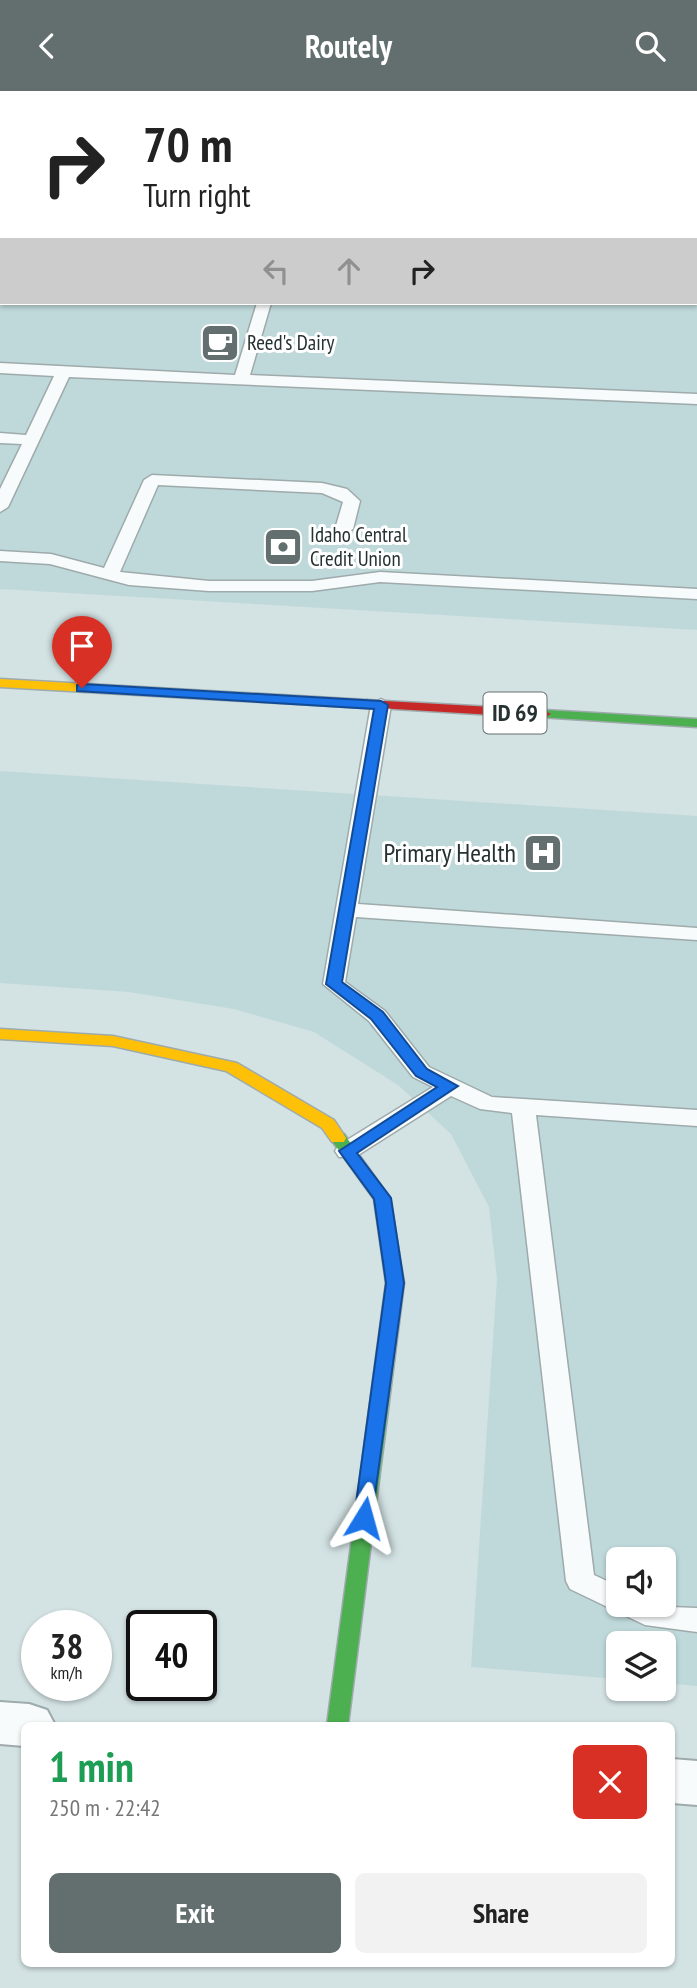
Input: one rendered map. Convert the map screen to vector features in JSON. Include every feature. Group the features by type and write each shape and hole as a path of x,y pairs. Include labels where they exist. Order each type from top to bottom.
{"street":[{"name":"ID 69","path":"0,683 697,723"},
{"path":"0,1034 113,1041 231,1067 328,1124 382,1198 395,1283 337,1722"},
{"path":"0,1723 21,1724"},
{"path":"675,1781 697,1783"}],"lane":[{"path":"242,380 263,305"},
{"path":"0,369 697,399"},
{"path":"2,499 65,372"},
{"path":"0,438 32,440"},
{"path":"110,575 152,480 322,488 341,493 352,501 344,529"},
{"path":"0,556 51,559 129,580 209,586 329,584 380,577 697,594"},
{"path":"329,584 334,564"},
{"path":"381,705 334,984 377,1016 421,1072 488,1104 697,1118"},
{"path":"347,910 697,934"},
{"path":"347,1151 450,1086"},
{"path":"523,1106 580,1581 606,1593"},
{"path":"655,1617 697,1621"}],"shaded area":[{"path":"0,305 697,305 697,630 0,589"},
{"path":"0,771 697,816 697,1686 676,1684 676,1631 606,1631 606,1678 471,1667 497,1279 489,1207 451,1134 398,1085 314,1032 234,1009 129,992 0,983"}],"traffic: fast":[{"path":"544,714 697,723"},
{"path":"337,1722 395,1283 382,1198 338,1138"}],"traffic: slow":[{"path":"0,683 367,704"},
{"path":"0,1034 113,1041 231,1067 328,1124 338,1138"}],"traffic: jam":[{"path":"367,704 544,714"}],"place":[{"name":"Reed's Dairy","path":"220,343"},
{"name":"Idaho Central Credit Union","path":"283,547"},
{"name":"Primary Health","path":"543,853"}],"route":[{"path":"82,688 381,705 334,984 377,1016 421,1072 450,1086 347,1151 382,1198 395,1283 364,1518"}]}
